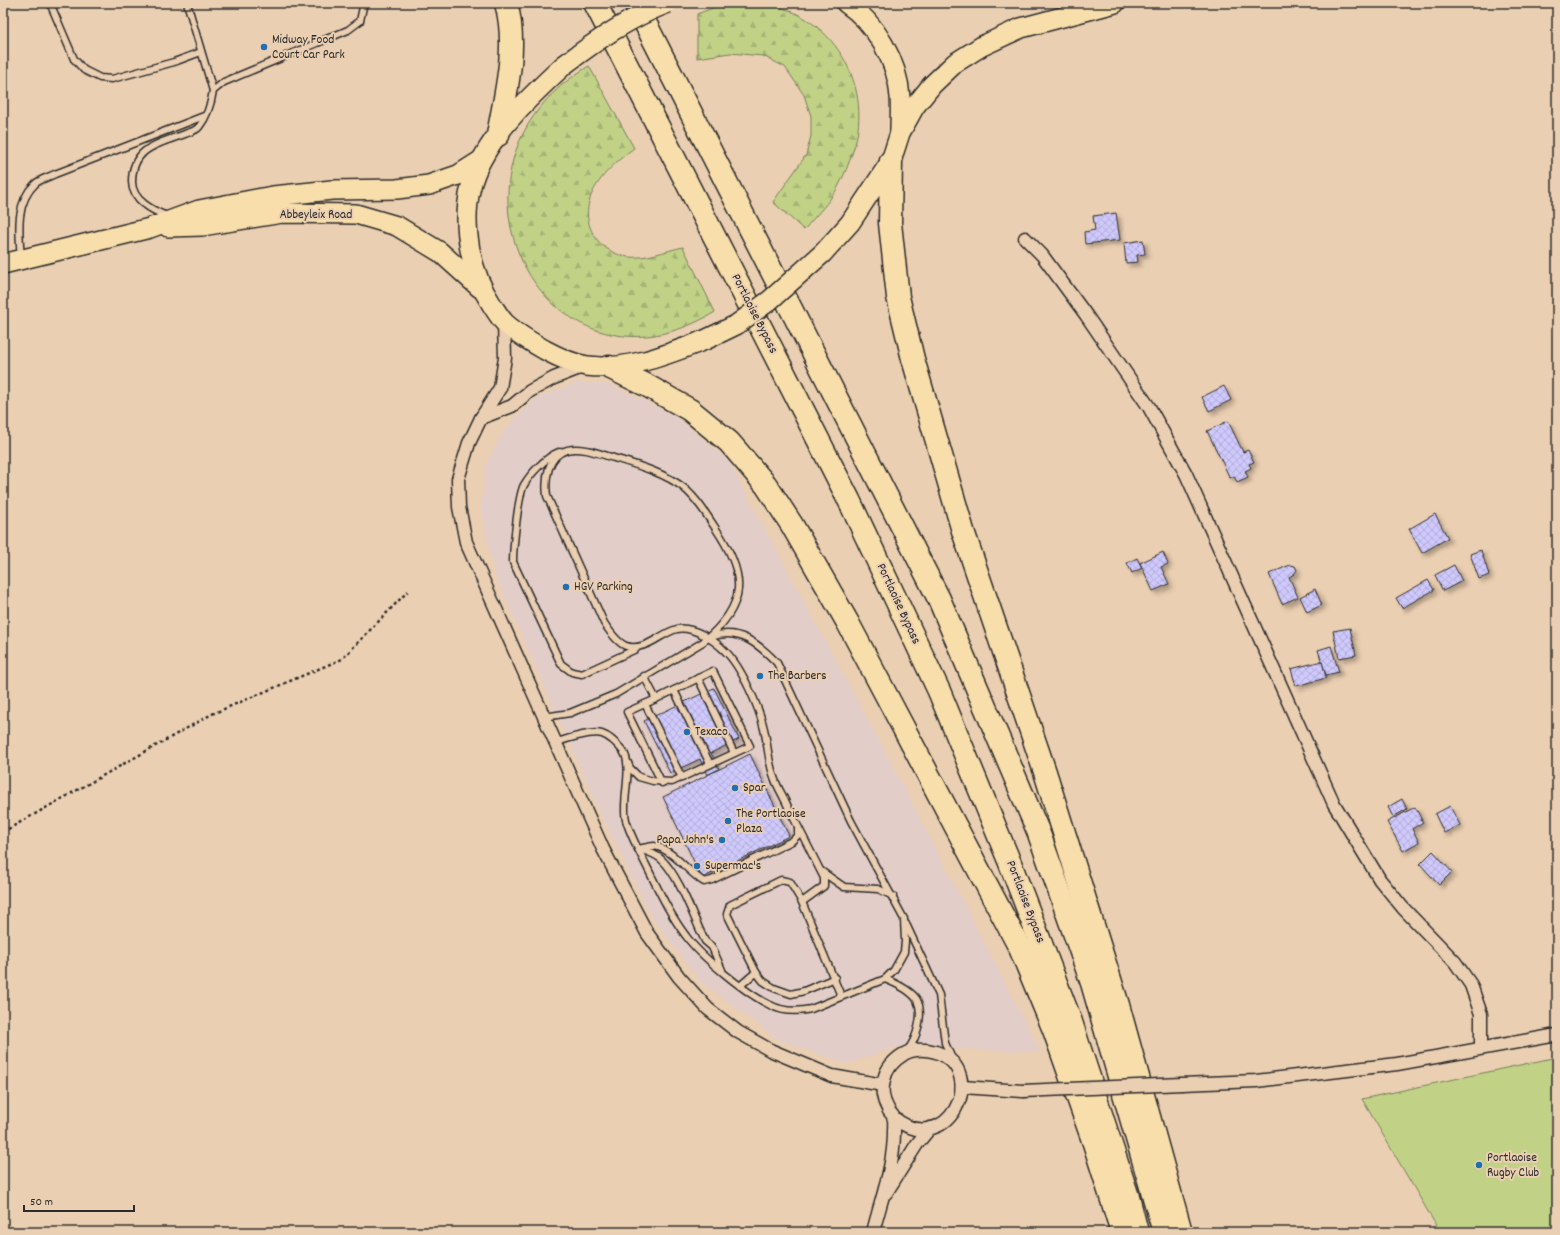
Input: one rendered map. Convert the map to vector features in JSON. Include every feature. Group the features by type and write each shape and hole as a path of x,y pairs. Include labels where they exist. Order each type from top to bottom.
{"highway":[{"path":"498,135 511,56 509,12 506,3"},
{"name":"Portlaoise Bypass","path":"595,3 849,500 939,691 1010,863 1071,1022 1128,1197 1137,1232"},
{"path":"635,3 939,599 1038,832 1092,983 1164,1232"},
{"path":"891,161 890,223 898,297 913,359 963,531 1045,772 1118,1005 1181,1232"},
{"path":"609,367 646,385 690,410 729,442 766,484 792,525 848,623 1020,948 1057,1038 1094,1143 1122,1232"}],"main road":[{"path":"668,3 627,22 592,44 564,65 531,97 498,135 480,161 471,188 468,211 469,242 474,266 482,290 504,322 526,339 559,357 586,366 609,367 667,355 736,326 769,301 823,253 850,222 891,161 900,132 915,106 932,85 955,63 982,46 1021,28 1115,3"},
{"path":"846,3 854,8 876,32 892,63 900,96 900,132"},
{"name":"Abbeyleix Road","path":"12,262 150,228 199,210 273,196 332,190 397,189 429,185 458,175 480,161"},
{"name":"Abbeyleix Road","path":"150,228 202,226 282,213 356,214 397,226 440,252 482,290"}],"street":[{"path":"1025,238 1042,255 1086,314 1149,407 1186,474 1281,690 1334,804 1380,880 1403,908 1455,962 1471,985 1481,1014 1482,1048"},
{"path":"504,322 504,358 500,388 481,418 469,443 458,479 459,507 466,542 603,849 647,933 678,977 708,1009 738,1032 770,1050 800,1064 832,1076 883,1085"},
{"path":"481,418 512,406 530,391 554,378 586,366"},
{"path":"962,1087 1022,1091 1256,1081 1397,1064 1557,1034"},
{"path":"922,1050 931,1051 946,1058 957,1070 962,1087 959,1103 955,1111 944,1122 930,1128 914,1128 900,1122 894,1117 885,1104 883,1085 890,1066 905,1054 922,1050"},
{"path":"873,1232 884,1197 894,1134 894,1117"},
{"path":"884,1197 917,1144 930,1128"}],"lane":[{"path":"50,3 74,59 84,70 100,78 112,79 174,62 201,52"},
{"path":"175,219 153,211 140,199 132,188 132,170 138,157 150,146 198,128 211,105 213,91 187,3"},
{"path":"213,91 224,82 348,30 360,21 362,7 361,3"},
{"path":"12,262 23,202 36,184 55,174 204,116"},
{"path":"544,717 570,713 616,694 707,638 722,625 726,619 736,600 740,588 738,573 732,556 705,511 684,488 659,475 598,453 576,449 566,450 551,455 523,486 513,549 513,562 561,664 567,669 582,674 675,629 691,629 707,638 725,651 737,664 745,681 764,729 774,777 824,878 824,886 802,902"},
{"path":"566,450 552,460 549,466 547,476 547,496 604,623 623,646 632,648 640,647"},
{"path":"707,638 720,634 731,633 740,636 761,646 777,663 851,821 893,896 939,995 946,1043 957,1070"},
{"path":"555,743 578,737 602,734 614,741 624,753 630,768 639,777 662,782 672,782 682,778 750,746 713,671 628,712 662,782"},
{"path":"644,676 656,699"},
{"path":"698,678 734,753"},
{"path":"674,690 710,764"},
{"path":"645,704 682,778"},
{"path":"624,753 628,769 626,818 638,849 669,910 687,937 722,971 770,1006 786,1010 812,1009 885,979 894,970 904,952 904,918"},
{"path":"638,849 655,846 666,851 693,876 704,882 712,880 792,841 798,835 798,826"},
{"path":"638,849 651,853 661,860 670,870 705,941 712,948 722,971"},
{"path":"820,870 844,887 878,889 893,896"},
{"path":"835,978 804,991 791,994 774,988 763,981 756,972 728,914 730,905 781,880 790,882 802,902 835,978 841,996"},
{"path":"741,985 756,972"},
{"path":"885,979 908,992 917,1000 920,1020 919,1025 914,1042 905,1054"}],"path":[{"path":"3,832 212,714 342,659 408,591"}],"shaded area":[{"path":"576,382 609,384 676,416 728,460 893,766 1041,1052 896,1047 847,1064 780,1041 701,982 653,920 601,815 494,573 480,508 486,463 505,428 535,399"}],"green space":[{"path":"751,3 778,6 802,16 822,31 839,51 851,73 858,98 859,125 853,151 846,169 835,193 804,230 773,202 806,155 811,136 811,116 804,95 785,67 763,56 730,53 697,58 697,14 715,7"},
{"path":"589,66 634,148 613,165 604,175 590,198 588,211 589,224 595,237 618,255 628,257 649,256 683,247 715,312 654,335 600,331 555,306 524,265 509,215 513,161 538,110"},
{"name":"Portlaoise Rugby Club","path":"1557,1057 1557,1232 1440,1232 1362,1099"}],"building":[{"path":"1116,213 1120,240 1085,244 1084,232 1095,230 1093,216"},
{"path":"1143,240 1145,254 1137,255 1138,262 1126,263 1124,243"},
{"path":"1224,386 1231,400 1209,411 1202,397"},
{"path":"1228,421 1243,452 1248,450 1254,462 1249,464 1251,468 1245,471 1248,477 1237,482 1234,476 1230,478 1207,431"},
{"path":"1435,514 1448,538 1422,553 1409,529"},
{"path":"1481,550 1489,575 1479,579 1470,554"},
{"path":"1163,552 1168,564 1161,567 1169,584 1153,591 1140,563"},
{"path":"1137,558 1142,568 1132,573 1127,563"},
{"path":"1290,565 1295,566 1297,570 1289,577 1298,597 1282,604 1269,574"},
{"path":"1454,565 1462,581 1443,591 1435,575"},
{"path":"1428,580 1434,590 1402,608 1396,598"},
{"path":"1315,589 1322,605 1307,612 1300,597"},
{"path":"1350,628 1356,655 1339,658 1333,631"},
{"path":"1331,646 1339,672 1326,675 1318,650"},
{"path":"1322,661 1326,678 1296,686 1291,669"},
{"path":"714,688 739,739 711,753 719,769 707,775 700,759 670,773 644,721"},
{"name":"The Portlaoise Plaza","path":"750,754 789,836 702,878 663,797"},
{"path":"1402,799 1407,809 1393,817 1388,807"},
{"path":"1450,806 1460,825 1444,833 1435,814"},
{"path":"1415,807 1423,822 1412,829 1419,842 1403,851 1387,822"},
{"path":"1433,851 1452,872 1439,885 1420,864"}],"place":[{"name":"Midway Food Court Car Park","path":"264,47"},
{"name":"HGV Parking","path":"566,587"},
{"name":"The Barbers","path":"760,676"},
{"name":"Texaco","path":"687,732"},
{"name":"Spar","path":"735,788"},
{"name":"The Portlaoise Plaza","path":"728,821"},
{"name":"Papa John's","path":"722,840"},
{"name":"Supermac's","path":"697,866"},
{"name":"Portlaoise Rugby Club","path":"1479,1165"}]}
